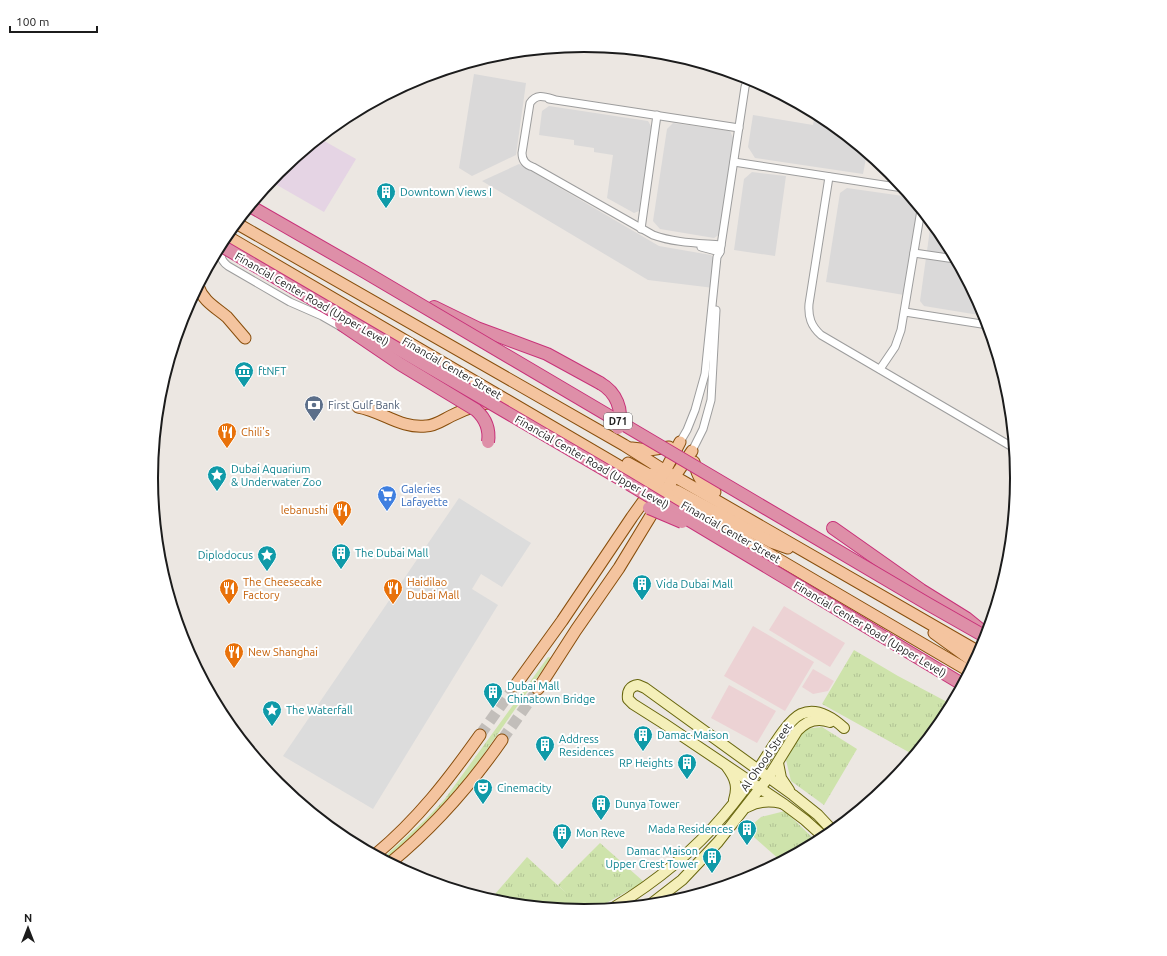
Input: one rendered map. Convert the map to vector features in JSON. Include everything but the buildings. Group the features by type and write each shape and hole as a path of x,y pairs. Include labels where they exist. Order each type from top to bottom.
{"highway":[{"name":"D71","path":"254,208 418,303 928,604 980,632"},
{"name":"Financial Center Road (Upper Level)","path":"225,247 697,518 884,638 957,681"},
{"path":"308,296 328,314 360,338 476,410 486,423 488,442"},
{"path":"418,303 440,310 482,330 542,352 562,361 604,386 614,396 618,405 620,420 618,429"},
{"path":"650,508 681,522 697,518"},
{"path":"832,528 961,615 981,631"}],"main road":[{"name":"Financial Center Street","path":"241,226 624,445 652,463 667,475 806,552 974,649"},
{"path":"238,229 256,235"},
{"name":"Financial Center Street","path":"231,239 616,464 667,491 697,518 965,669"},
{"path":"200,292 207,302 228,318 245,338"},
{"path":"358,407 369,409 404,425 425,427 436,424 462,410 481,404 493,402 512,403"},
{"path":"525,410 542,415 648,474 667,475 692,451"},
{"path":"624,445 636,449 649,450 661,449 680,442"},
{"path":"538,689 563,649 619,568 667,491 667,475 680,442"},
{"path":"692,451 698,476 702,483 732,502 742,516"},
{"path":"648,474 653,470 652,463"},
{"path":"515,686 550,638 632,517 637,499 636,490 616,464"},
{"path":"632,517 667,491"},
{"path":"667,491 771,542 806,552"},
{"path":"647,523 663,510 668,508 679,509 697,518"},
{"path":"884,598 969,659"},
{"path":"550,638 563,649"},
{"path":"379,852 400,833 429,802 454,773 480,735"},
{"path":"394,860 416,841 451,806 482,768 502,740"}],"street":[{"path":"692,451 703,429 711,400 721,249 746,84"},
{"path":"721,249 705,248 697,244 659,238 533,166 526,157 523,149 528,112 537,101 542,99 553,99 739,128"},
{"path":"641,229 657,115"},
{"path":"734,162 894,187"},
{"path":"829,177 808,313 810,321 815,329 821,335 1008,445"},
{"path":"880,369 895,347 902,330 920,217"},
{"path":"680,442 693,417 705,374 717,257 721,249"},
{"path":"914,253 948,258"},
{"path":"221,254 221,257 228,266 290,302 338,325 440,395 450,399 454,398 462,392 462,382 460,378 443,363"},
{"path":"905,312 980,324"},
{"path":"819,833 805,820 785,805 765,783 758,770 642,686 634,686 631,688 628,698 633,704 663,722 750,781 765,783 792,795 829,826"},
{"name":"Al Ohood Street","path":"623,902 668,870 709,832 737,799 791,722 797,716 814,712 822,714 844,728 818,719 806,723 797,731 765,783 709,853 682,880 660,897"},
{"path":"740,758 756,758 770,752"},
{"path":"724,763 733,775 736,784 737,799"},
{"path":"778,763 781,778 792,795"},
{"path":"765,783 829,826"},
{"path":"709,853 744,798 743,794 737,799"},
{"path":"745,808 764,802 775,802 785,805"}],"shaded area":[{"path":"474,74 526,83 516,155 472,176 459,168"},
{"path":"549,106 648,121 652,128 639,211 634,213 607,198 613,155 594,152 594,148 574,145 574,140 539,135 542,111"},
{"path":"753,115 813,125 814,120 843,140 866,160 863,174 755,158 748,147"},
{"path":"673,123 730,131 734,140 720,234 714,238 660,229 653,221 667,129"},
{"path":"323,141 356,159 324,212 275,184"},
{"path":"519,164 659,246 711,255 717,262 714,288 648,280 482,181"},
{"path":"752,172 786,176 775,256 734,250 744,179"},
{"path":"847,188 903,196 917,214 904,295 826,282 840,193"},
{"path":"930,230 938,241 966,290 977,315 924,306 920,301"},
{"path":"459,498 531,543 502,587 481,574 472,589 498,605 373,809 283,756"},
{"path":"784,606 845,643 830,667 769,630"},
{"path":"753,626 814,662 785,711 724,676"},
{"path":"813,669 834,681 828,691 813,694 802,687"},
{"path":"729,685 776,711 757,743 711,718"}],"green space":[{"path":"854,650 898,676 946,701 938,715 909,752 822,704"},
{"path":"548,657 551,658 455,795 391,858 386,855 425,820 444,800"},
{"path":"822,727 857,749 824,805 791,781 786,760 804,729"},
{"path":"785,811 812,837 777,857 746,830 761,817"},
{"path":"600,843 644,882 606,903 556,903 500,896 495,894 527,857 566,893 558,885"}],"tunnel":[{"path":"480,735 515,686"},
{"path":"502,740 538,689"}],"place":[{"name":"Downtown Views I","path":"386,209"},
{"name":"ftNFT","path":"244,388"},
{"name":"First Gulf Bank","path":"314,422"},
{"name":"Chili's","path":"227,449"},
{"name":"Dubai Aquarium & Underwater Zoo","path":"217,492"},
{"name":"Galeries Lafayette","path":"387,512"},
{"name":"lebanushi","path":"342,527"},
{"name":"The Dubai Mall","path":"341,570"},
{"name":"Diplodocus","path":"267,572"},
{"name":"Vida Dubai Mall","path":"642,601"},
{"name":"The Cheesecake Factory","path":"229,605"},
{"name":"Haidilao Dubai Mall","path":"393,605"},
{"name":"New Shanghai","path":"234,669"},
{"name":"Dubai Mall Chinatown Bridge","path":"493,709"},
{"name":"The Waterfall","path":"272,727"},
{"name":"Damac Maison","path":"643,752"},
{"name":"Address Residences","path":"545,762"},
{"name":"RP Heights","path":"687,780"},
{"name":"Cinemacity","path":"483,805"},
{"name":"Dunya Tower","path":"601,821"},
{"name":"Mada Residences","path":"747,846"},
{"name":"Mon Reve","path":"562,850"},
{"name":"Damac Maison Upper Crest Tower","path":"712,874"}]}
